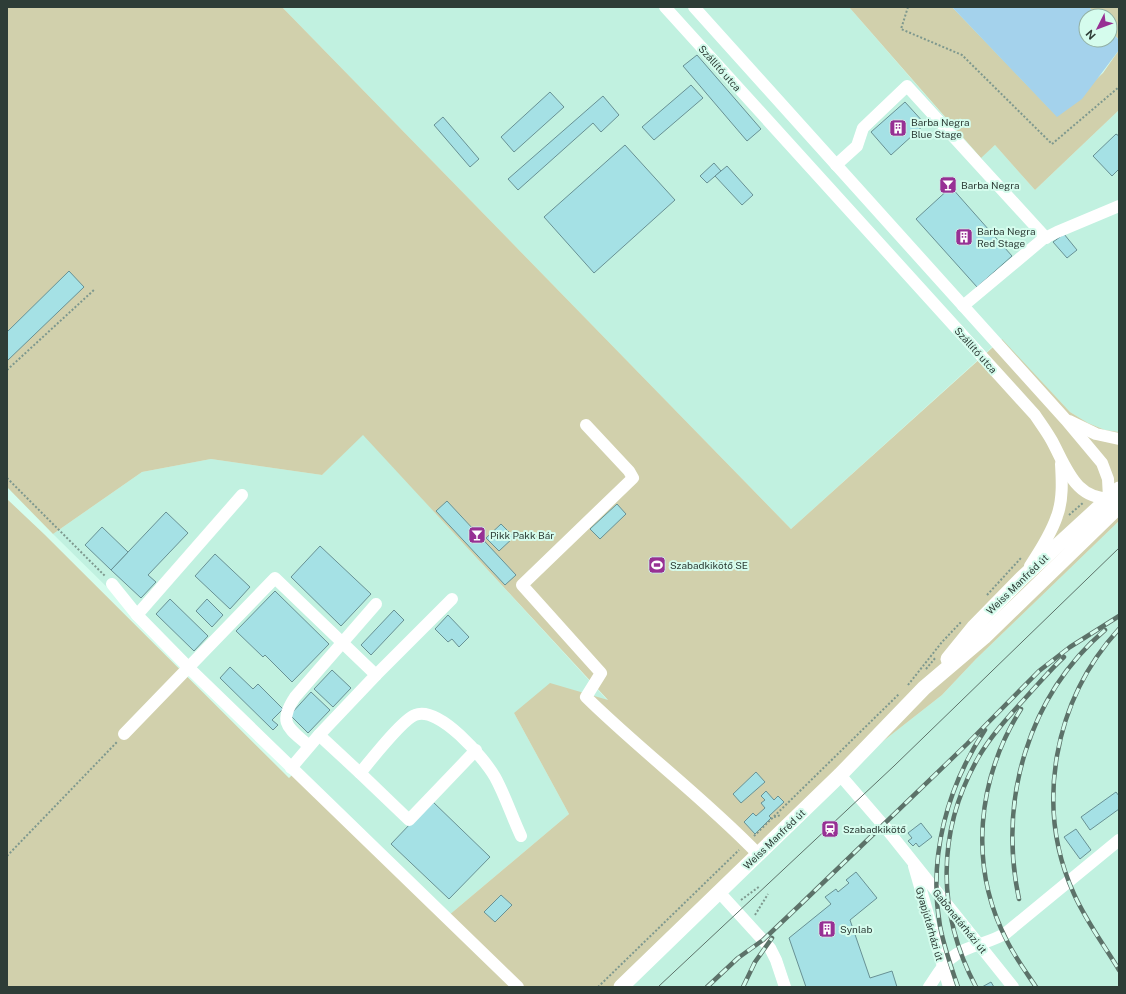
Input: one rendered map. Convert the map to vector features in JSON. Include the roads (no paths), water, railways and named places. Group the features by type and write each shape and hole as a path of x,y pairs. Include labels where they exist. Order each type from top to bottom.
{"main road":[{"name":"Weiss Manfréd út","path":"924,688 984,637 1099,526 1117,498"},
{"name":"Weiss Manfréd út","path":"621,987 840,775 924,688 974,627 1022,578 1117,498"}],"street":[{"name":"Szállító utca","path":"665,7 1035,415 1074,482 1091,495 1117,498"},
{"name":"Szállító utca","path":"694,7 1066,420 1102,463 1117,498"},
{"path":"836,165 856,146 863,128 908,86 1046,238"},
{"path":"776,129 791,116"},
{"path":"963,306 1046,238 1056,232 1119,206"},
{"path":"880,245 895,231"},
{"path":"978,352 994,339"},
{"name":"Szállító utca","path":"1066,420 1096,434 1119,438"},
{"path":"586,425 629,471 633,478 522,586 601,672 586,697 614,725 747,842 758,854"},
{"name":"Szállító utca","path":"1022,578 1038,554 1058,515 1062,488 1061,462"},
{"path":"137,615 242,495"},
{"path":"124,734 275,578 376,675"},
{"path":"112,584 137,615 189,668 518,987"},
{"path":"291,768 319,735 376,675 452,599"},
{"path":"309,746 290,728 286,722 285,715 288,708 295,697 376,604"},
{"path":"360,772 404,723 415,715 428,715 442,721 476,750 495,777 521,836"},
{"path":"319,735 360,772 409,820 476,750"},
{"name":"Gabonatárházi út","path":"840,775 875,815 1013,987"},
{"path":"930,987 942,967 951,958 964,951 999,938 1119,840"},
{"name":"Gyapjútárházi út","path":"910,858 949,987"},
{"path":"719,892 770,948 776,960 784,987"}],"water":[{"path":"952,7 1089,7 1090,8 1078,8 1078,48 1118,48 1118,39 1119,50 1082,99 1057,117"}],"tram line":[{"path":"658,987 894,766 1119,548"}],"railway":[{"path":"707,987 738,958 763,940 802,903 967,744 1039,671 1070,647 1119,616"},
{"path":"1119,629 1097,657 1079,688 1066,721 1057,755 1054,790 1055,825 1062,860 1074,894 1119,970"},
{"path":"1019,899 1014,862 1013,824 1017,788 1025,752 1038,718 1056,686 1078,656 1105,630"},
{"path":"976,987 963,959 954,930 948,902 947,872 949,843 954,815 964,786 978,758 989,741 1015,709 1064,657"},
{"path":"1021,709 1006,736 995,764 987,793 983,823 983,853 987,883 995,912 1010,947 1036,987"},
{"path":"958,987 940,926 937,900 939,849 951,799 960,775 985,730"},
{"path":"743,987 755,962 772,938"}],"place":[{"name":"Barba Negra Blue Stage","path":"898,128"},
{"name":"Barba Negra","path":"948,185"},
{"name":"Barba Negra Red Stage","path":"964,237"},
{"name":"Pikk Pakk Bár","path":"477,535"},
{"name":"Szabadkikötő SE","path":"657,565"},
{"name":"Szabadkikötő","path":"830,829"},
{"name":"Synlab","path":"827,929"}]}
